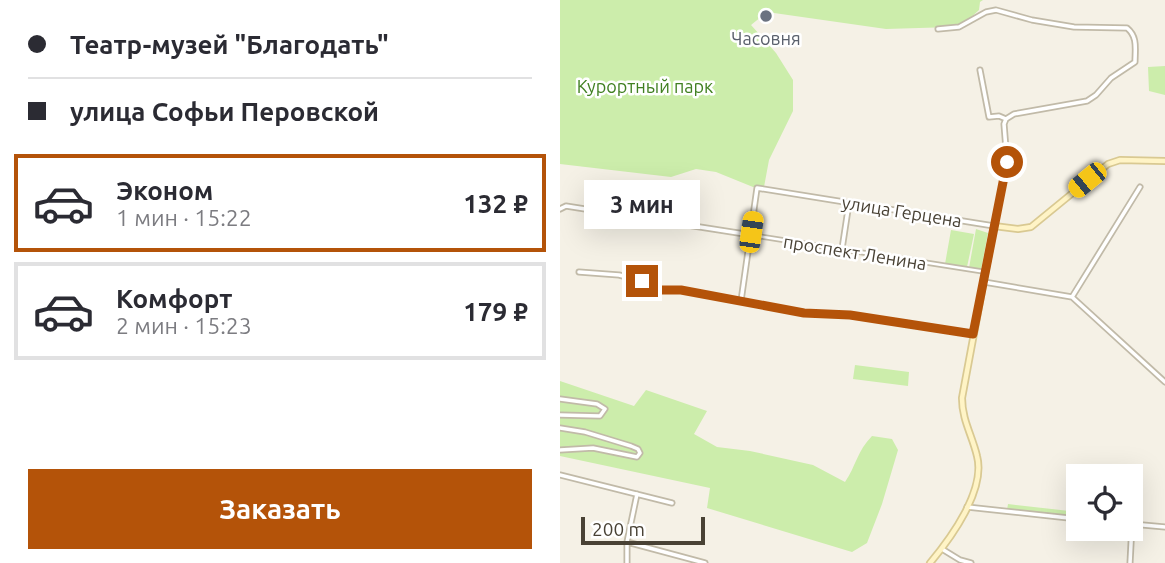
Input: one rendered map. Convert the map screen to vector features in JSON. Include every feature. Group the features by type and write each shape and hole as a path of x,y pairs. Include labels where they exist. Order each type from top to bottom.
{"main road":[{"name":"улица Герцена","path":"994,226 1018,229 1031,227 1108,164 1120,160 1165,162"},
{"path":"930,563 942,549 967,507 979,470 978,457 962,408 962,389 994,226"}],"street":[{"path":"938,30 959,27 986,12 996,10 1032,20 1074,27 1127,29 1136,41 1135,62 1111,78 1092,98 1014,114 1006,119 1004,129 1007,162 994,226"},
{"path":"981,70 989,117 1006,119"},
{"path":"1072,297 1140,187"},
{"name":"улица Герцена","path":"751,235 757,188 994,226"},
{"path":"842,249 849,203"},
{"name":"проспект Ленина","path":"560,209 566,206 986,272"},
{"path":"741,301 751,235"},
{"path":"579,272 619,275 642,281 659,290 681,290 804,313 850,315 973,334"},
{"path":"984,282 1072,297 1165,382"},
{"path":"560,399 597,404 605,408 600,415 560,415"},
{"path":"560,428 585,432 631,446 640,453 638,457 593,448 560,450"},
{"path":"560,475 672,503"},
{"path":"627,563 627,542 637,494"},
{"path":"967,507 1066,518"},
{"path":"1143,525 1165,527"},
{"path":"1130,563 1131,541"},
{"path":"627,542 705,563"},
{"path":"942,549 971,563"}],"green space":[{"name":"Курортный парк","path":"560,0 983,0 979,10 968,20 952,27 886,29 767,12 751,25 776,53 793,80 793,111 769,160 764,187 753,187 716,172 696,169 671,177 560,164"},
{"path":"1165,66 1165,95 1149,91 1148,67"},
{"path":"976,229 988,233 981,270 969,268"},
{"path":"951,230 974,234 967,267 945,264"},
{"path":"855,365 909,372 908,386 853,379"},
{"path":"560,381 634,406 646,390 707,411 694,434 717,447 750,451 813,465 845,482 863,447 872,436 892,439 898,450 867,543 852,552 707,508 710,488 560,456"},
{"path":"1008,504 1066,511 1066,515 1007,510"}],"place":[{"name":"Часовня","path":"766,16"}],"route":[{"path":"642,281 659,290 681,290 804,313 850,315 973,334 1007,162"}]}
